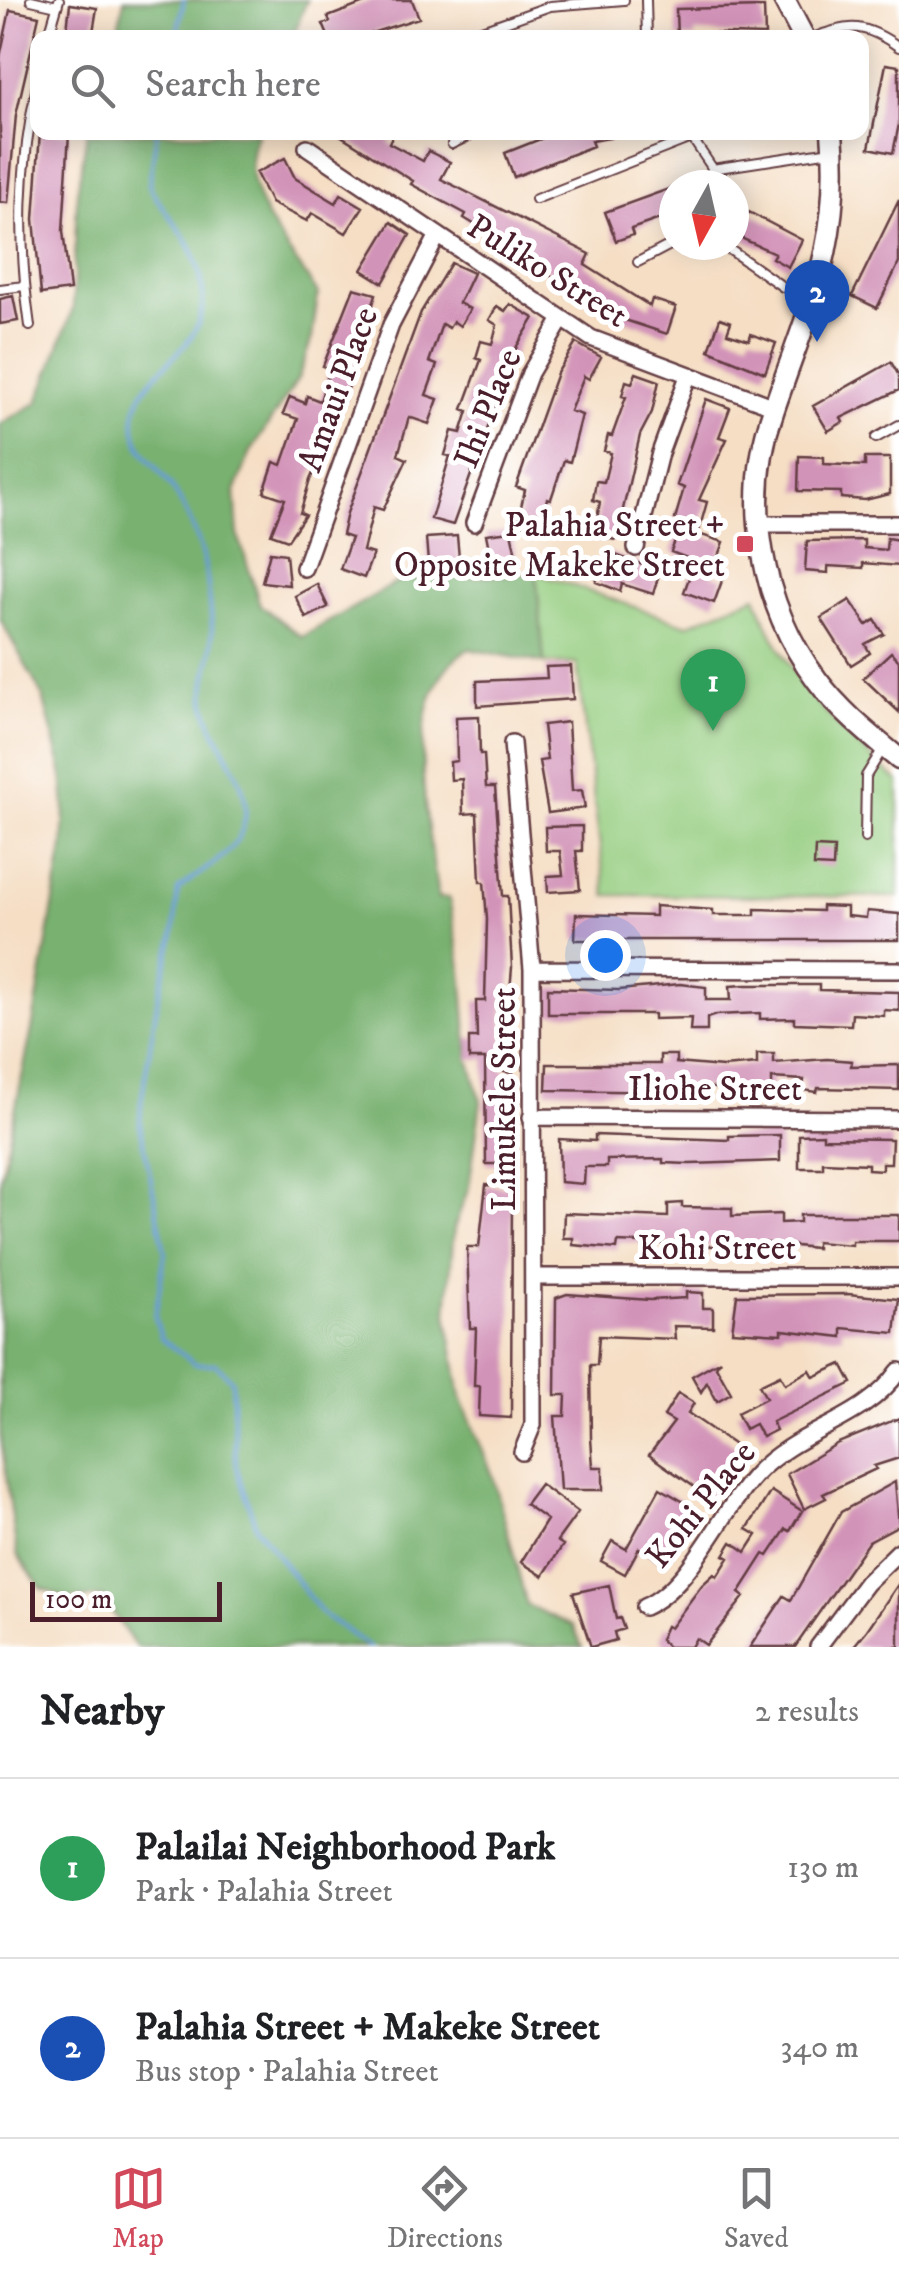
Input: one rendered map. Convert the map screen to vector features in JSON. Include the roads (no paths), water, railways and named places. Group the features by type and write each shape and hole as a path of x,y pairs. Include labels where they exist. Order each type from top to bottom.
{"street":[{"path":"784,0 800,30"},
{"path":"832,142 834,214 827,257 764,448 760,524 770,587 798,651 840,707 892,753"},
{"name":"Puliko Street","path":"307,147 562,319 610,347 775,407"},
{"name":"Amaui Place","path":"304,568 390,325 438,235"},
{"name":"Ihi Place","path":"474,523 530,373 562,319"},
{"path":"636,548 660,453 688,376"},
{"path":"760,524 899,524"},
{"name":"Limukele Street","path":"512,744 532,969 534,1425 522,1452"},
{"path":"532,969 899,970"},
{"name":"Iliohe Street","path":"531,1117 899,1118"},
{"name":"Kohi Street","path":"534,1277 899,1276"},
{"name":"Kohi Place","path":"644,1607 673,1586 766,1463 854,1414 899,1371"},
{"path":"818,1647 866,1582 899,1552"}],"lane":[{"path":"32,0 58,3 50,30"},
{"path":"482,30 550,6 624,0"},
{"path":"646,0 647,30"},
{"path":"830,30 859,25 868,30"},
{"path":"869,30 899,47"},
{"path":"30,132 20,196 30,326"},
{"path":"452,144 460,140"},
{"path":"536,199 678,140"},
{"path":"693,140 712,169 832,142"},
{"path":"638,262 659,251"},
{"path":"739,260 783,287"},
{"path":"0,289 24,286"},
{"path":"876,438 899,425"},
{"path":"864,838 866,773 892,753"}],"waterway":[{"path":"178,30 184,0"},
{"path":"156,140 149,185 189,245 203,290 201,316 191,337 146,386 137,405 135,429 144,453 179,499 201,550 212,634 206,705 239,780 246,811 243,827 232,846 178,890 174,934 158,997 140,1124 165,1252 155,1317 161,1338 195,1364 216,1364 232,1380 236,1466 256,1527 321,1613 370,1647"}],"place":[{"name":"Palahia Street + Makeke Street","path":"817,342"},
{"name":"Palahia Street + Opposite Makeke Street","path":"745,544"},
{"name":"Palailai Neighborhood Park","path":"713,731"}]}
